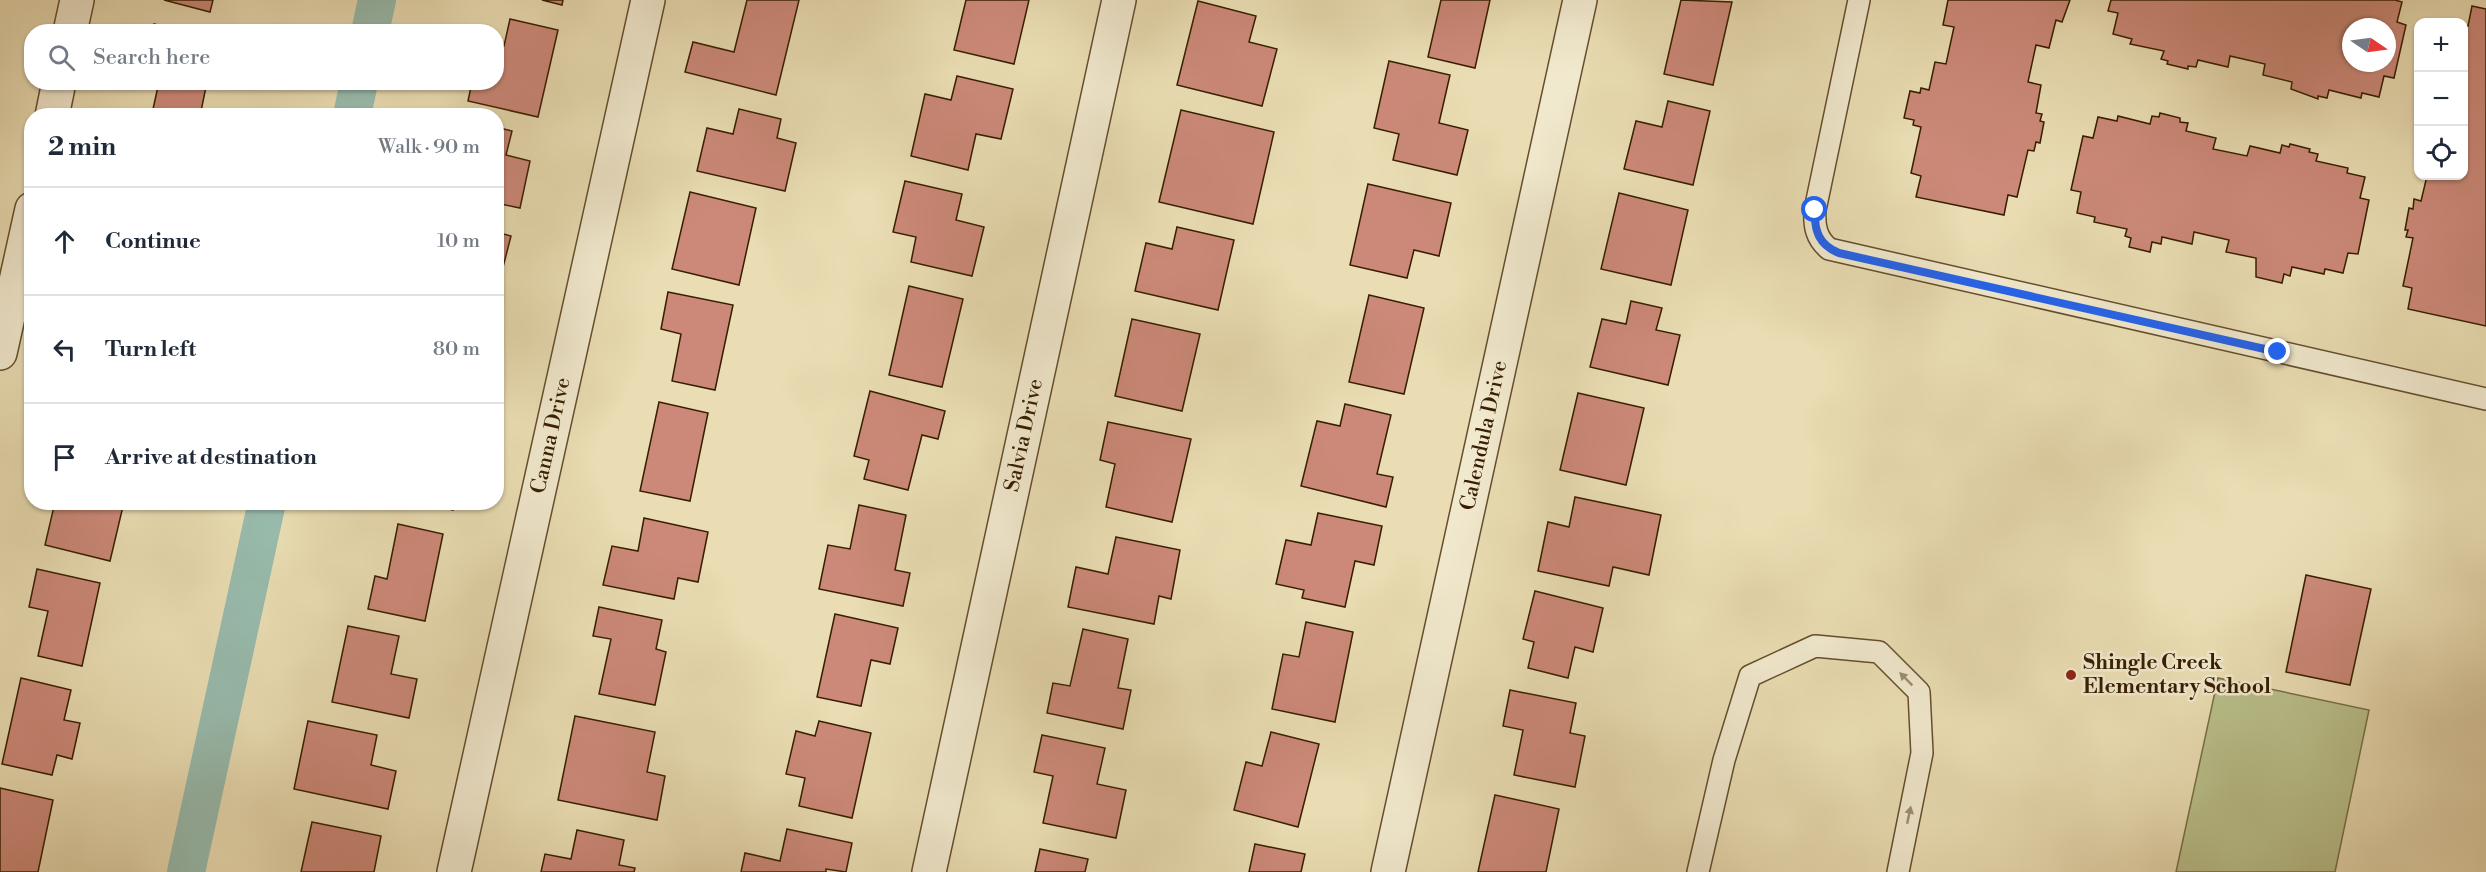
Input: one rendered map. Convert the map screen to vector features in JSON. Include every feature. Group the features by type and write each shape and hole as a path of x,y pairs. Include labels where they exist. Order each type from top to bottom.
{"street":[{"path":"72,24 77,0"},
{"name":"Canna Drive","path":"454,872 648,0"},
{"name":"Salvia Drive","path":"929,872 1119,0"},
{"name":"Calendula Drive","path":"1388,872 1580,0"},
{"path":"54,108 57,90"},
{"path":"0,353 24,245"}],"lane":[{"path":"1859,0 1815,210 1816,231 1821,242 1829,249 2486,399"},
{"path":"1698,872 1724,760 1750,675 1815,646 1879,652 1919,692 1922,753 1898,872"}],"green space":[{"path":"2218,678 2369,710 2335,872 2176,872"}],"building":[{"path":"164,0 213,0 210,12"},
{"path":"542,0 563,0 562,5"},
{"path":"747,0 799,0 776,95 685,72 693,42 734,52"},
{"path":"966,0 1029,0 1014,64 954,50"},
{"path":"1441,0 1490,0 1475,68 1428,57"},
{"path":"1681,0 1732,2 1713,85 1664,74"},
{"path":"1948,0 2070,0 2062,22 2056,20 2049,48 2036,45 2028,82 2041,85 2036,113 2042,114 2040,121 2044,122 2040,143 2036,142 2034,151 2028,150 2017,197 2008,195 2004,215 1916,197 1921,176 1911,173 1921,127 1913,125 1914,120 1904,118 1910,91 1920,93 1921,88 1929,90 1935,62 1946,64 1954,27 1943,25"},
{"path":"2111,0 2395,0 2402,2 2397,22 2406,25 2396,69 2396,18 2342,18 2342,72 2395,72 2394,78 2384,76 2379,97 2362,93 2361,98 2329,90 2327,98 2318,96 2318,99 2291,89 2292,82 2263,75 2265,64 2230,56 2228,67 2198,60 2196,67 2188,66 2188,69 2167,64 2168,61 2161,59 2164,51 2130,44 2132,39 2113,34 2118,13 2108,11"},
{"path":"1198,1 1256,16 1249,42 1277,49 1262,106 1177,85"},
{"path":"2472,6 2486,9 2486,326 2408,309 2412,288 2403,286 2413,238 2406,237 2408,230 2405,230 2409,208 2413,209 2414,199 2421,201 2426,180 2468,180 2468,26"},
{"path":"510,19 558,30 538,117 468,101 470,90 504,90 504,46"},
{"path":"1389,61 1450,75 1439,123 1468,130 1457,175 1393,160 1399,134 1374,128"},
{"path":"957,76 1013,89 1001,139 976,134 968,170 911,156 925,94 951,100"},
{"path":"157,90 205,90 202,108 153,108"},
{"path":"1668,101 1710,111 1693,185 1624,169 1636,121 1662,127"},
{"path":"739,109 781,119 777,138 796,143 785,191 697,171 707,128 733,134"},
{"path":"1181,110 1274,132 1253,224 1159,202"},
{"path":"2160,113 2180,118 2180,122 2188,123 2186,131 2216,138 2213,149 2247,156 2250,146 2280,153 2282,145 2289,147 2290,144 2310,149 2309,152 2318,154 2316,161 2348,168 2347,173 2365,177 2360,198 2369,200 2358,254 2348,253 2343,273 2325,269 2324,274 2292,267 2290,276 2284,274 2282,283 2256,277 2256,258 2226,252 2229,240 2194,232 2192,244 2162,237 2161,244 2152,242 2150,252 2129,247 2131,238 2125,236 2127,229 2094,222 2095,217 2077,213 2081,192 2071,190 2083,136 2093,138 2098,117 2117,121 2118,116 2150,124 2152,116 2159,117"},
{"path":"504,129 512,131 506,155 530,161 520,208 504,205"},
{"path":"905,181 962,194 956,220 984,227 972,276 911,262 916,237 893,232"},
{"path":"1368,184 1451,203 1439,256 1414,250 1407,278 1350,265"},
{"path":"690,192 756,208 739,285 672,269"},
{"path":"1619,193 1688,210 1671,285 1601,269"},
{"path":"1177,227 1234,240 1218,310 1135,291 1146,243 1172,249"},
{"path":"504,234 511,236 504,263"},
{"path":"909,286 963,299 942,387 889,375"},
{"path":"668,292 733,305 715,390 672,381 681,334 661,329"},
{"path":"1369,295 1424,308 1404,394 1349,382"},
{"path":"1631,301 1662,308 1656,330 1680,335 1668,385 1590,367 1602,319 1626,324"},
{"path":"1132,319 1200,334 1182,411 1115,396"},
{"path":"870,391 945,411 938,439 922,435 908,490 864,479 869,460 854,456"},
{"path":"1578,393 1644,408 1626,485 1560,470"},
{"path":"659,402 708,413 690,501 640,491"},
{"path":"1345,404 1391,415 1377,474 1393,477 1386,507 1301,486 1317,421 1340,426"},
{"path":"1108,422 1191,439 1172,522 1106,507 1115,464 1100,460"},
{"path":"1575,497 1661,515 1649,575 1613,567 1609,586 1538,571 1548,522 1569,527"},
{"path":"859,505 906,515 895,570 910,573 903,606 819,589 828,545 850,549"},
{"path":"53,510 122,510 110,561 45,545"},
{"path":"1318,513 1382,526 1374,565 1355,561 1345,607 1302,598 1304,590 1276,584 1286,540 1311,545"},
{"path":"644,518 708,532 698,582 678,578 674,599 603,585 612,546 638,551"},
{"path":"398,524 443,534 425,621 368,609 375,576 387,579"},
{"path":"1116,537 1180,550 1171,599 1159,596 1154,624 1068,607 1076,567 1108,574"},
{"path":"37,569 100,583 82,666 38,656 48,611 29,607"},
{"path":"2306,575 2371,589 2350,685 2286,672"},
{"path":"1535,591 1603,608 1593,652 1575,647 1568,678 1528,668 1534,642 1523,639"},
{"path":"599,607 662,620 656,649 666,652 655,705 599,694 611,639 593,636"},
{"path":"835,614 898,628 890,664 871,660 861,706 817,697"},
{"path":"1306,622 1353,632 1335,722 1272,709 1283,654 1299,657"},
{"path":"348,626 399,636 391,674 417,679 409,718 332,702"},
{"path":"1083,629 1128,639 1118,688 1131,690 1123,729 1047,713 1053,683 1070,686"},
{"path":"21,678 71,690 64,720 80,723 72,759 57,755 52,775 2,764"},
{"path":"1510,690 1576,703 1570,733 1585,736 1575,787 1514,775 1523,730 1503,726"},
{"path":"575,716 655,732 647,772 665,776 657,820 558,800"},
{"path":"308,721 377,735 371,765 396,771 388,809 294,789"},
{"path":"819,721 871,733 852,818 799,806 805,778 786,774 796,731 815,736"},
{"path":"1271,732 1319,744 1298,827 1234,810 1246,762 1262,766"},
{"path":"1042,735 1105,748 1097,784 1126,790 1116,838 1043,823 1053,776 1034,772"},
{"path":"0,788 53,800 38,872 0,872"},
{"path":"1495,795 1559,809 1546,872 1478,872"},
{"path":"312,822 381,836 374,872 301,872"},
{"path":"787,829 852,843 846,872 826,869 826,872 741,872 745,853 780,861"},
{"path":"577,830 624,840 619,865 635,868 634,872 541,872 545,854 571,859"},
{"path":"1255,844 1305,854 1301,872 1249,872"},
{"path":"1040,849 1088,859 1085,872 1035,872"}],"waterway":[{"path":"372,24 377,0"},
{"path":"354,108 357,90"},
{"path":"186,872 265,510"}],"place":[{"name":"Shingle Creek Elementary School","path":"2071,675"}],"route":[{"path":"1815,210 1816,231 1821,242 1829,249 1839,253 2278,352"}]}
